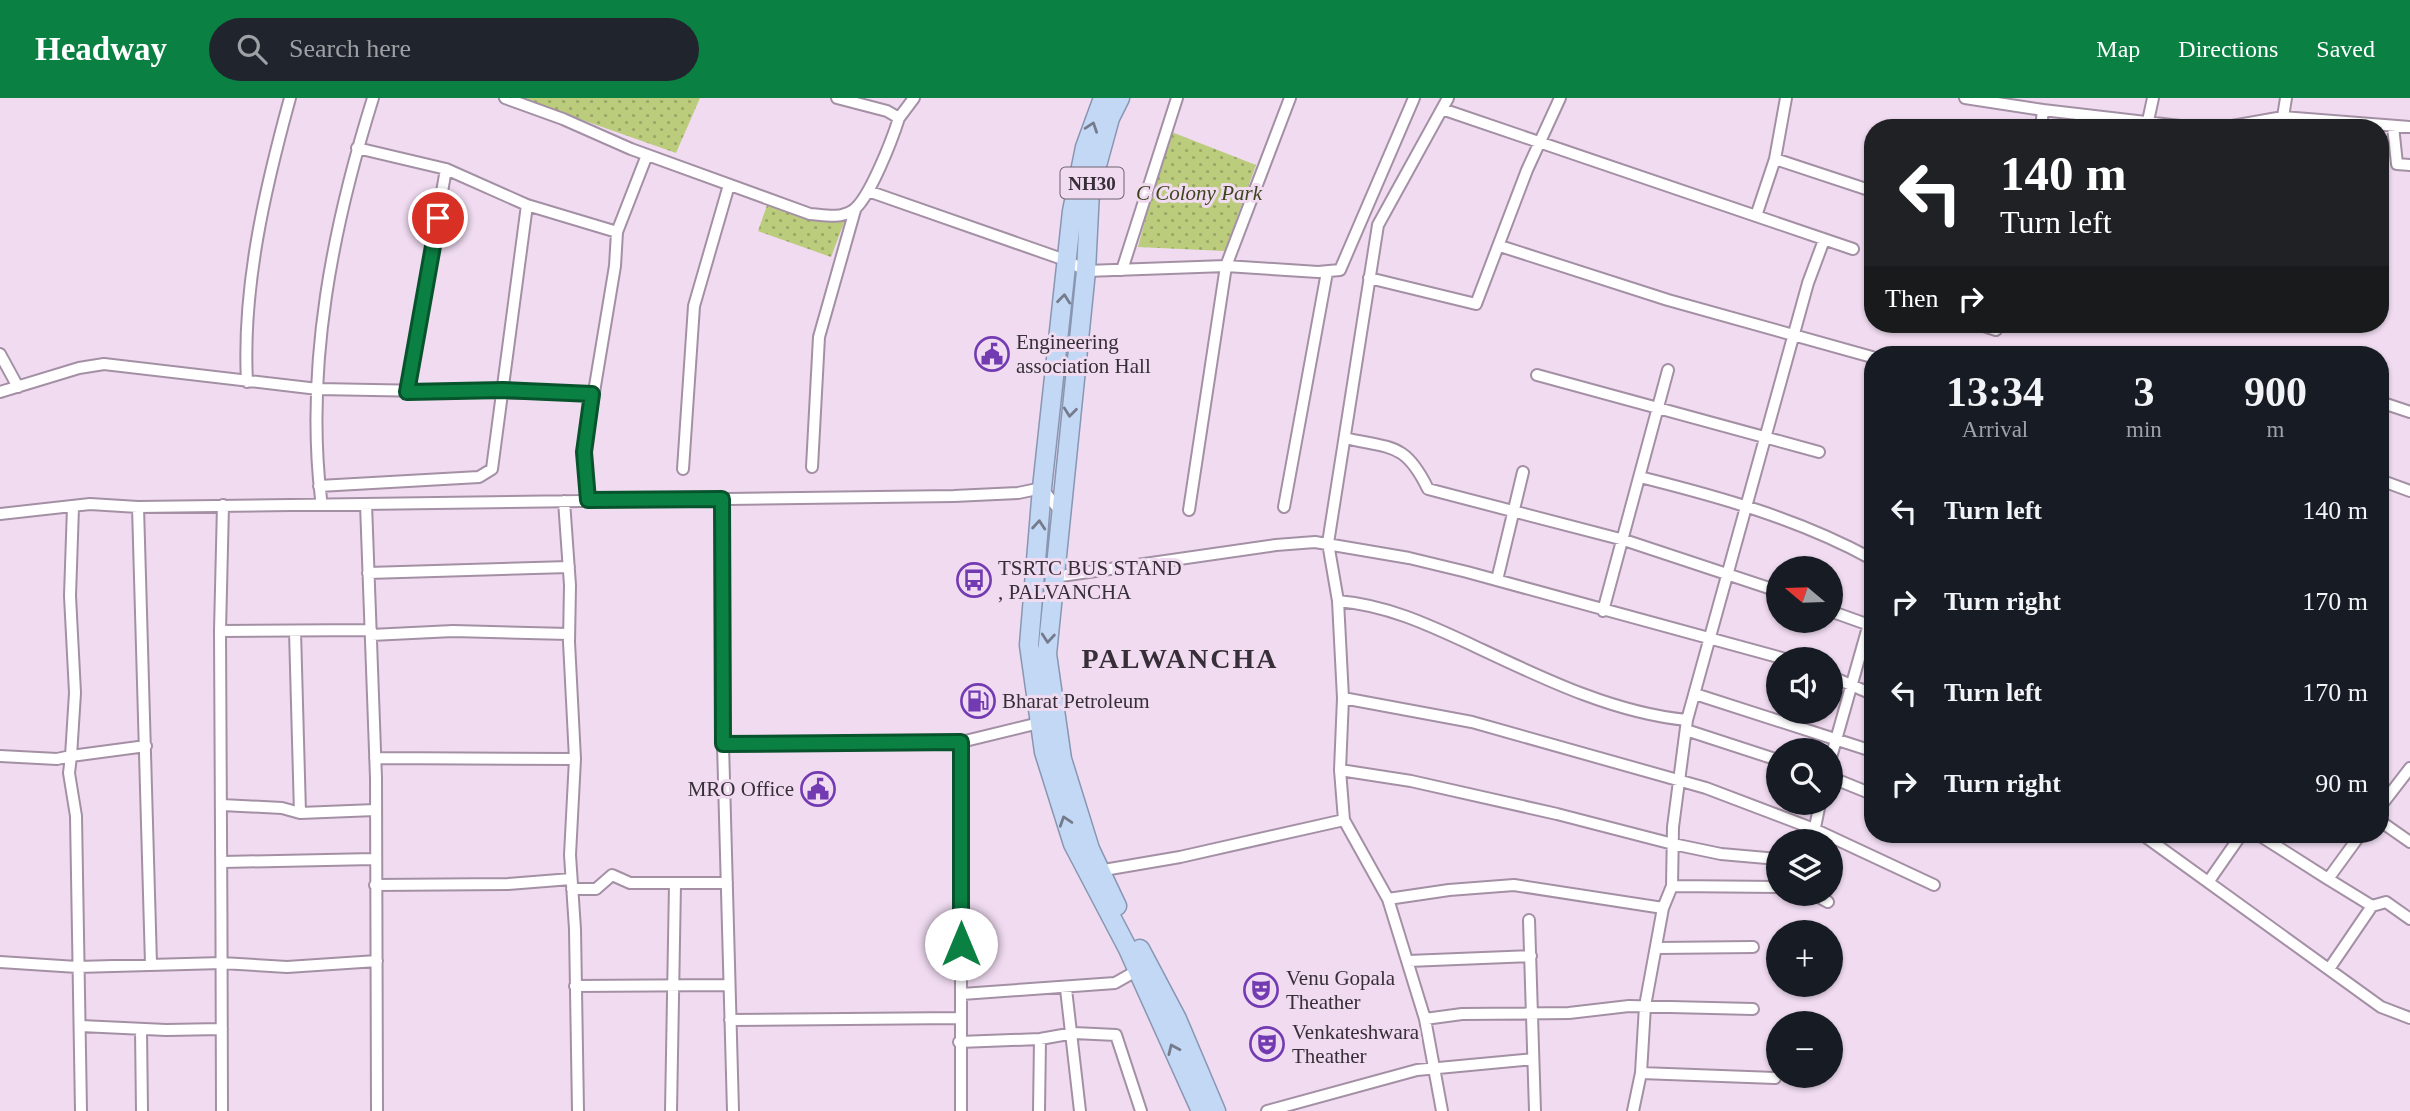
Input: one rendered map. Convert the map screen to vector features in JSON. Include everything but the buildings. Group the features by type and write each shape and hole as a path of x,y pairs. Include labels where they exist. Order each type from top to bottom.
{"highway":[{"name":"NH30","path":"1103,98 1085,147 1076,184 1042,488 1029,645 1044,752 1073,844 1138,970 1201,1111"},
{"name":"NH30","path":"1120,98 1110,118 1090,191 1086,271 1059,510 1047,654 1059,744 1076,807 1098,871 1177,1019 1216,1111"}],"street":[{"path":"247,382 245,340 262,220 273,157 290,98"},
{"path":"321,499 318,389 326,299 357,148 373,98"},
{"path":"505,98 563,118 647,155 810,214 839,216 855,210"},
{"path":"837,98 894,113 899,118"},
{"path":"812,467 819,337 855,210 868,191 899,118 914,98"},
{"path":"1122,270 1177,98"},
{"path":"1189,510 1226,266 1290,98"},
{"path":"868,191 1068,261 1086,271 1226,266 1327,272 1340,270 1350,253 1356,228 1414,98"},
{"path":"1442,1111 1425,1019 1388,899 1344,820 1340,770 1343,698 1338,601 1328,544 1378,225 1448,98"},
{"path":"1369,278 1476,304 1527,170 1560,98"},
{"path":"1756,216 1775,159 1786,98"},
{"path":"1965,98 2129,119"},
{"path":"2148,119 2153,98"},
{"path":"2283,117 2286,98"},
{"path":"1442,109 1853,249"},
{"path":"2042,119 2043,110"},
{"path":"2272,119 2307,119"},
{"path":"2389,126 2410,127"},
{"path":"2393,126 2398,164 2410,166"},
{"path":"357,148 446,169 527,205 617,232"},
{"path":"588,500 584,452 615,266 617,232 647,155"},
{"path":"1775,159 1864,188"},
{"path":"407,392 446,169"},
{"path":"683,469 694,306 729,185"},
{"path":"319,486 486,475 492,468 527,205"},
{"path":"1633,1111 1641,1073 1645,1006 1658,948 1663,908 1672,886 1677,781 1686,725 1794,337 1824,240"},
{"path":"1500,246 1794,337 1864,355"},
{"path":"1284,507 1327,272"},
{"path":"0,354 18,387"},
{"path":"0,392 79,368 104,364 318,389 407,392 503,390 592,394"},
{"path":"1604,611 1668,370"},
{"path":"1537,375 1657,410 1819,452"},
{"path":"2389,405 2410,412"},
{"path":"1345,438 1399,450 1414,461 1428,489 1624,540 1766,587"},
{"path":"1497,580 1523,472"},
{"path":"1640,477 1747,504 1864,555"},
{"path":"2389,483 2410,491"},
{"path":"0,514 90,504 138,507 722,499 1018,494 1042,488 1059,510"},
{"path":"722,499 723,744 733,1111"},
{"path":"564,501 569,567 575,759 572,884 578,1111"},
{"path":"366,504 375,758 377,1111"},
{"path":"222,1111 220,631 223,505"},
{"path":"73,507 69,596 75,693 69,773 75,816 81,1111"},
{"path":"138,507 151,964"},
{"path":"1054,577 1276,545 1328,544 1409,558 1766,653"},
{"path":"368,573 569,567"},
{"path":"1338,601 1391,610 1614,704 1686,725 1766,755"},
{"path":"1843,616 1864,623"},
{"path":"220,631 569,634"},
{"path":"295,631 300,813"},
{"path":"1836,737 1864,648"},
{"path":"1843,682 1864,690"},
{"path":"1695,694 1864,748"},
{"path":"1343,698 1472,722 1740,799 1814,829 1817,815"},
{"path":"723,744 961,742 1039,723 1059,744"},
{"path":"961,742 961,1111"},
{"path":"0,756 57,759 146,746"},
{"path":"375,758 575,759"},
{"path":"2389,795 2410,768"},
{"path":"1340,770 1411,781 1673,844 1766,857"},
{"path":"1843,782 1864,791"},
{"path":"222,806 282,808 300,813 374,810"},
{"path":"1098,871 1181,857 1344,820"},
{"path":"2389,827 2410,842"},
{"path":"1843,843 1934,885"},
{"path":"2154,843 2381,1007 2410,1018"},
{"path":"2209,881 2235,843"},
{"path":"2272,843 2372,906"},
{"path":"2328,879 2354,843"},
{"path":"223,862 374,859"},
{"path":"374,885 572,884 596,889 612,875 630,883 727,883"},
{"path":"671,1111 675,884"},
{"path":"1388,899 1449,890 1514,886 1663,908"},
{"path":"1672,886 1766,887"},
{"path":"2329,969 2372,906 2386,902 2410,919"},
{"path":"1529,920 1535,1111"},
{"path":"1658,948 1753,947"},
{"path":"1408,961 1531,956"},
{"path":"0,962 77,967 222,963 287,967 377,961"},
{"path":"962,995 1066,989 1115,983 1138,970"},
{"path":"575,986 673,983 729,985"},
{"path":"1066,989 1080,1111"},
{"path":"1425,1019 1462,1014 1645,1006 1753,1009"},
{"path":"730,1020 959,1018"},
{"path":"81,1026 222,1029"},
{"path":"141,1029 142,1111"},
{"path":"959,1042 1040,1039 1073,1033 1116,1035 1141,1111"},
{"path":"1039,1111 1040,1039"},
{"path":"1267,1111 1436,1067 1533,1059"},
{"path":"1641,1073 1766,1078"}],"green space":[{"path":"520,98 700,98 676,153"},
{"name":"C Colony Park","path":"1169,131 1256,165 1225,251 1138,247"},
{"path":"771,194 845,220 831,257 758,231"}],"place":[{"name":"Engineering association Hall","path":"992,354"},
{"name":"TSRTC BUS STAND , PALVANCHA","path":"974,580"},
{"name":"Bharat Petroleum","path":"978,701"},
{"name":"MRO Office","path":"818,789"},
{"name":"Venu Gopala Theather","path":"1261,990"},
{"name":"Venkateshwara Theather","path":"1267,1044"}],"district":[{"name":"PALWANCHA","path":"1180,658"}],"route":[{"path":"438,218 407,392 503,390 592,394 584,452 588,500 722,499 723,744 961,742 961,944"}]}
